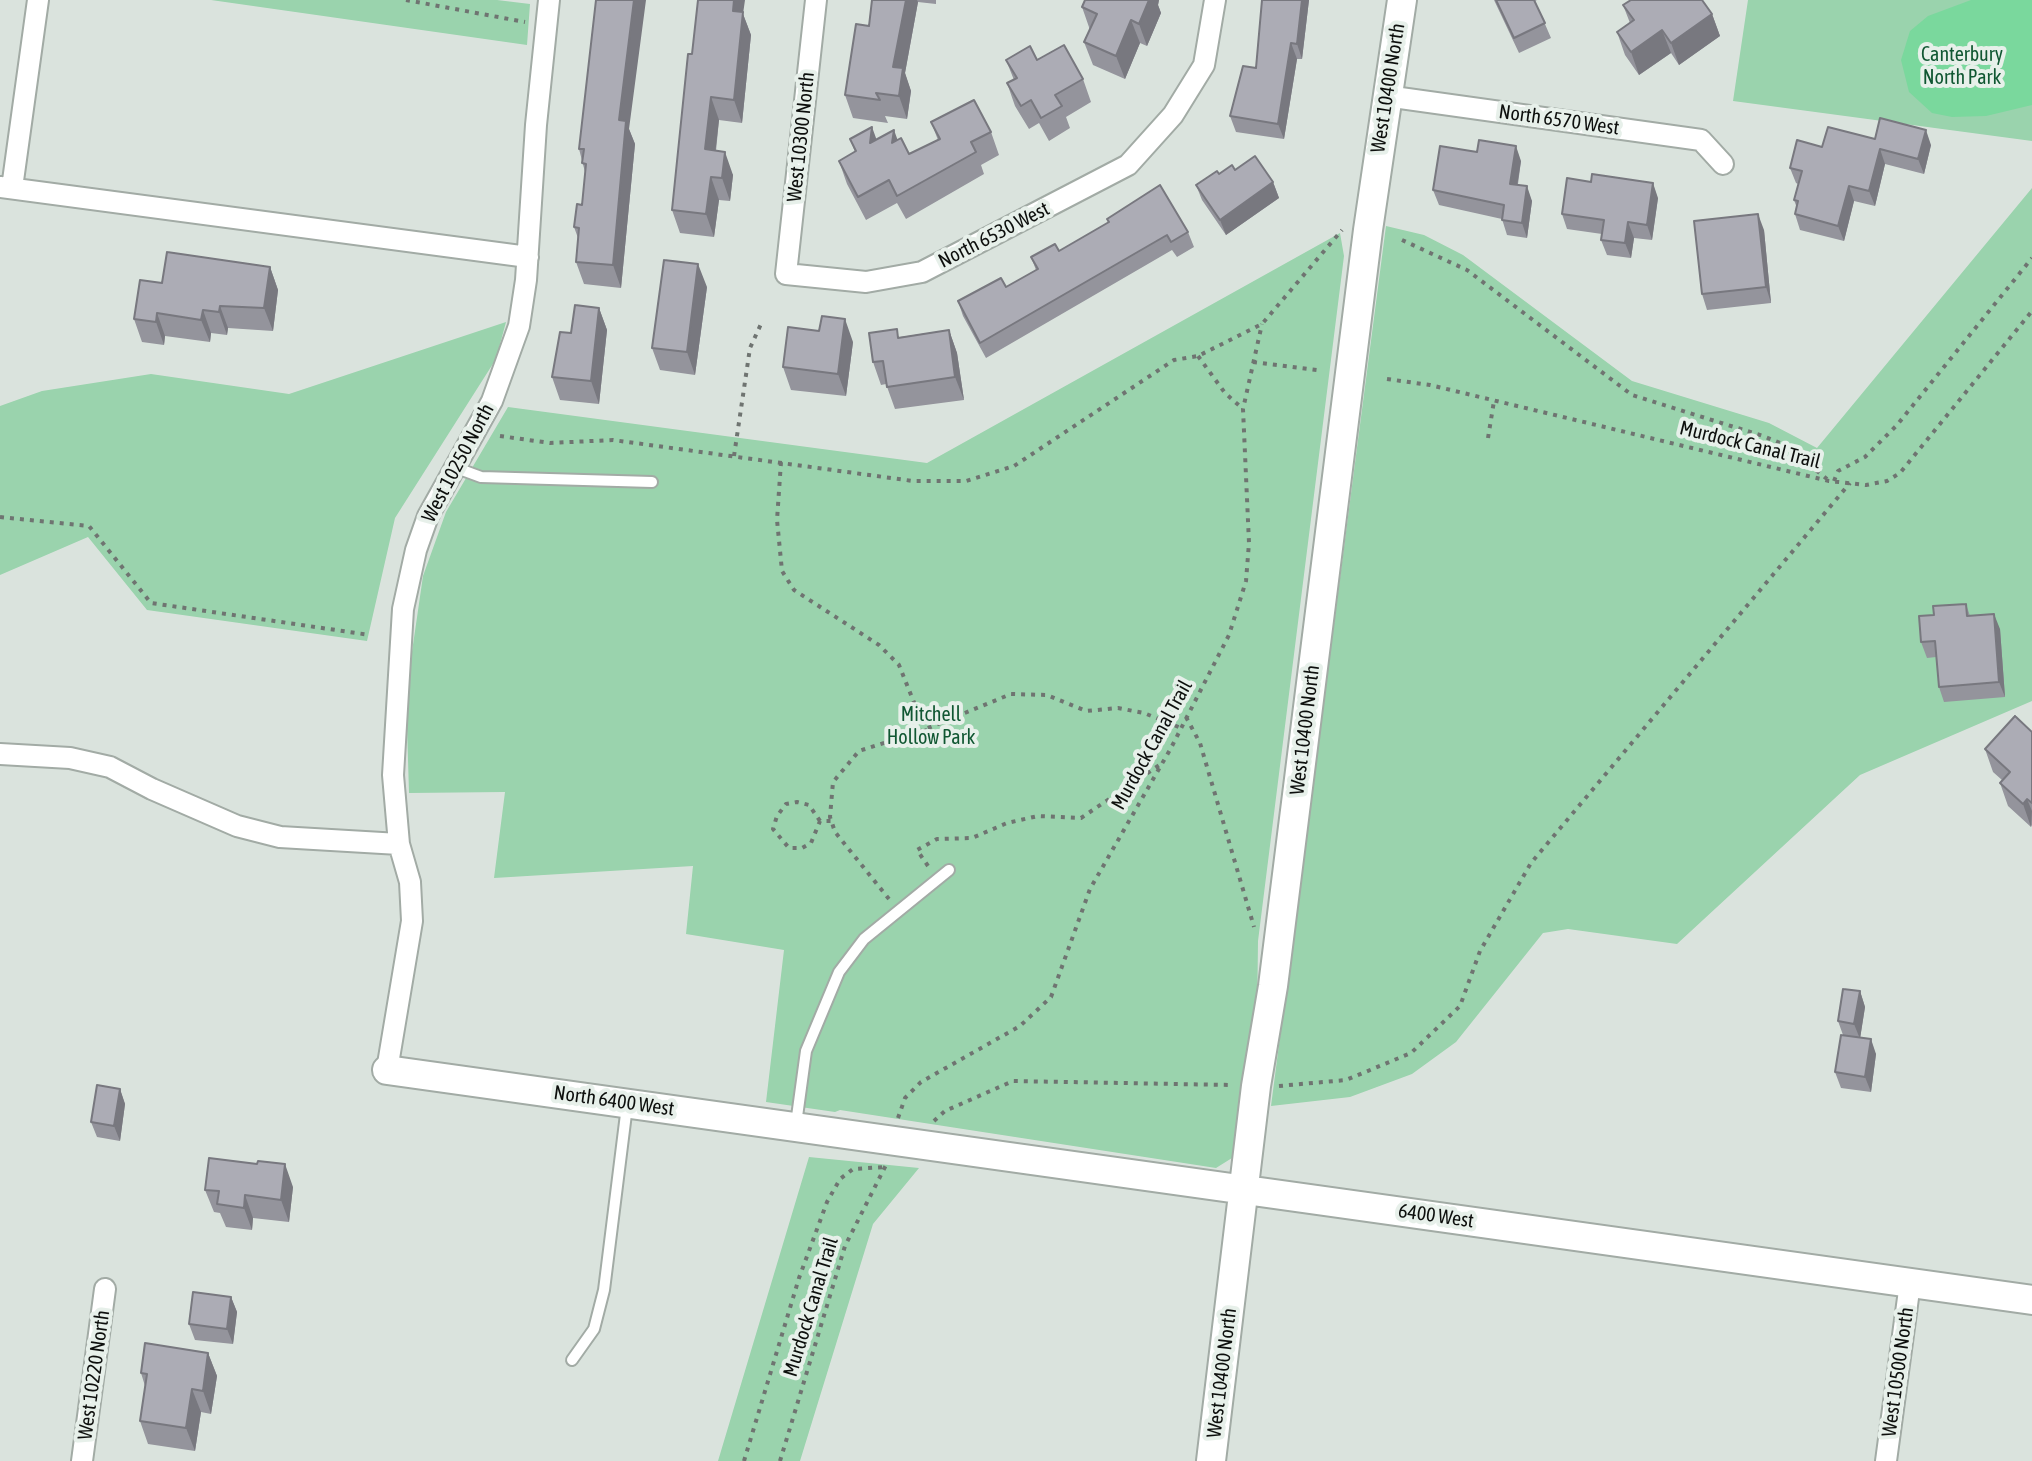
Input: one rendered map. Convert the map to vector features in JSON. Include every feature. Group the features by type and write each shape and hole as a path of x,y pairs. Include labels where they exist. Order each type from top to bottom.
{"street":[{"path":"38,0 6,188 528,257"},
{"name":"West 10250 North","path":"387,1070 412,921 410,882 399,844 393,775 403,609 416,550 428,516 492,401 512,351 524,303 549,0"},
{"name":"West 10300 North","path":"786,274 816,0"},
{"name":"North 6530 West","path":"786,274 866,282 922,272 1128,165 1173,115 1204,65 1215,0"},
{"name":"West 10400 North","path":"1211,1461 1256,1086 1273,986 1386,96 1402,0"},
{"name":"North 6570 West","path":"1386,96 1701,140 1723,164"},
{"path":"0,754 58,756 110,767 237,826 280,837 399,844"},
{"name":"North 6400 West","path":"387,1070 840,1132"},
{"name":"6400 West","path":"840,1132 905,1132 1244,1189 2032,1300"},
{"name":"West 10500 North","path":"1886,1461 1910,1283"},
{"name":"West 10220 North","path":"82,1461 105,1289"}],"lane":[{"path":"454,467 481,477 652,482"},
{"path":"796,1126 806,1051 827,993 839,972 864,939 949,870"},
{"path":"572,1360 594,1329 604,1290 627,1104"}],"path":[{"path":"406,0 546,27"},
{"path":"500,436 550,443 613,440 913,481 966,481 1014,466 1130,386 1174,360 1198,356 1262,324 1345,225"},
{"path":"1402,240 1467,270 1632,395 1785,445 1832,481 1838,471 1865,457 1897,425 2032,258"},
{"name":"Murdock Canal Trail","path":"1387,379 1494,401 1832,481 1887,481 1900,473 2032,311"},
{"path":"734,456 750,348 761,324"},
{"name":"Murdock Canal Trail","path":"905,1132 912,1089 1020,1026 1051,997 1090,889 1181,728 1229,635 1246,581 1249,543 1243,409 1262,324"},
{"path":"1198,356 1225,393 1243,409"},
{"path":"1253,362 1317,370"},
{"path":"1488,438 1494,401"},
{"path":"781,462 777,520 782,571 794,590 879,645 899,665 925,730"},
{"path":"905,1132 1013,1081 1256,1086 1346,1080 1411,1053 1460,1006 1480,951 1531,863 1850,483"},
{"path":"0,517 89,526 151,603 370,635"},
{"path":"899,911 835,832 831,821 830,792 844,765 871,746 925,730 1011,694 1047,695 1086,711 1118,708 1144,713 1181,728"},
{"path":"1186,717 1200,743 1258,941"},
{"path":"938,879 917,850 937,839 972,838 1017,820 1038,816 1081,818 1162,762"},
{"path":"797,802 809,805 820,821 811,843 802,848 789,848 773,829 777,816 786,804 797,802"},
{"path":"820,821 831,821"},
{"name":"Murdock Canal Trail","path":"744,1461 799,1278 827,1202 840,1179 853,1169 885,1167 845,1246 780,1461"}],"green space":[{"path":"211,0 497,0 530,4 527,45"},
{"name":"Canterbury North Park","path":"1748,0 2032,0 2032,141 1733,101"},
{"path":"2032,188 2032,701 1860,775 1677,944 1568,929 1543,933 1456,1042 1412,1074 1350,1097 1271,1106 1386,226 1424,235 1463,255 1632,381 1769,423 1817,448"},
{"name":"Mitchell Hollow Park","path":"1340,233 1344,256 1258,941 1257,1024 1240,1153 1216,1168 840,1110 835,1112 766,1102 784,950 686,934 693,866 494,878 505,792 409,793 406,693 423,576 446,512 508,407 927,463"},
{"path":"506,322 496,359 395,518 367,641 147,610 88,537 0,575 0,406 42,391 151,374 289,394"},
{"path":"809,1157 919,1168 873,1224 800,1461 718,1461"}],"shaded area":[{"path":"1971,0 2032,0 2032,105 1986,116 1952,117 1932,113 1909,92 1901,60 1910,31 1928,16"}],"building":[{"path":"596,0 634,0 619,120 626,121 613,265 576,262 579,228 574,227 577,204 582,205 586,164 582,163 584,149 579,149"},
{"path":"698,0 734,0 733,11 743,12 734,100 711,97 705,149 725,152 722,178 711,177 706,214 672,210 688,54 692,54"},
{"path":"872,0 906,0 893,67 903,68 899,96 876,93 880,100 845,95 856,24 869,26"},
{"path":"1085,0 1149,0 1139,24 1131,20 1116,56 1084,42 1097,14 1082,7"},
{"path":"1262,0 1302,0 1297,44 1291,43 1278,124 1230,116 1243,66 1256,68"},
{"path":"1496,0 1534,0 1545,23 1514,38"},
{"path":"1631,0 1702,0 1712,14 1671,43 1662,30 1631,52 1617,32 1634,20 1623,5"},
{"path":"1064,45 1083,79 1055,95 1062,106 1041,118 1031,100 1021,106 1007,83 1017,78 1006,60 1030,46 1037,60"},
{"path":"974,100 991,132 971,142 976,152 897,196 889,180 858,197 839,161 856,151 850,139 872,127 870,143 894,130 892,143 901,138 909,154 940,139 931,122"},
{"path":"1880,118 1926,130 1918,159 1880,149 1869,191 1849,186 1838,226 1795,214 1798,201 1794,200 1802,171 1790,168 1797,140 1822,147 1828,127 1875,139"},
{"path":"1479,140 1516,146 1510,184 1527,186 1522,223 1502,220 1504,205 1433,190 1440,146 1477,152"},
{"path":"1255,156 1273,182 1220,220 1196,185 1232,165 1235,170"},
{"path":"1592,174 1653,183 1647,225 1628,222 1625,243 1601,240 1604,220 1562,214 1567,178 1591,182"},
{"path":"1160,185 1188,232 1171,242 1167,235 980,343 958,301 1001,278 1006,287 1038,269 1031,257 1055,244 1059,251 1109,222 1107,219"},
{"path":"1758,214 1766,287 1702,294 1694,221"},
{"path":"167,252 270,267 264,308 220,306 219,312 203,310 201,320 157,313 156,322 134,319 140,280 162,283"},
{"path":"664,260 698,264 687,352 652,348"},
{"path":"575,305 599,308 591,381 552,377 560,332 571,333"},
{"path":"822,316 845,319 838,374 783,367 788,327 819,331"},
{"path":"897,329 898,338 949,330 955,377 887,387 883,361 873,362 869,333"},
{"path":"1966,604 1967,616 1994,614 1999,682 1939,687 1935,641 1921,642 1919,616 1934,615 1933,606"},
{"path":"2015,716 2032,732 2032,803 2027,799 2023,804 2000,783 2010,772 1985,749"},
{"path":"1843,989 1860,991 1854,1024 1838,1021"},
{"path":"1841,1035 1871,1039 1865,1077 1835,1072"},
{"path":"97,1085 120,1089 114,1126 91,1122"},
{"path":"209,1158 285,1164 281,1200 245,1195 244,1208 217,1204 219,1191 205,1190"},
{"path":"193,1292 231,1297 227,1329 189,1324"},
{"path":"145,1343 208,1353 203,1391 192,1389 186,1428 140,1421 147,1374 141,1373"}]}
